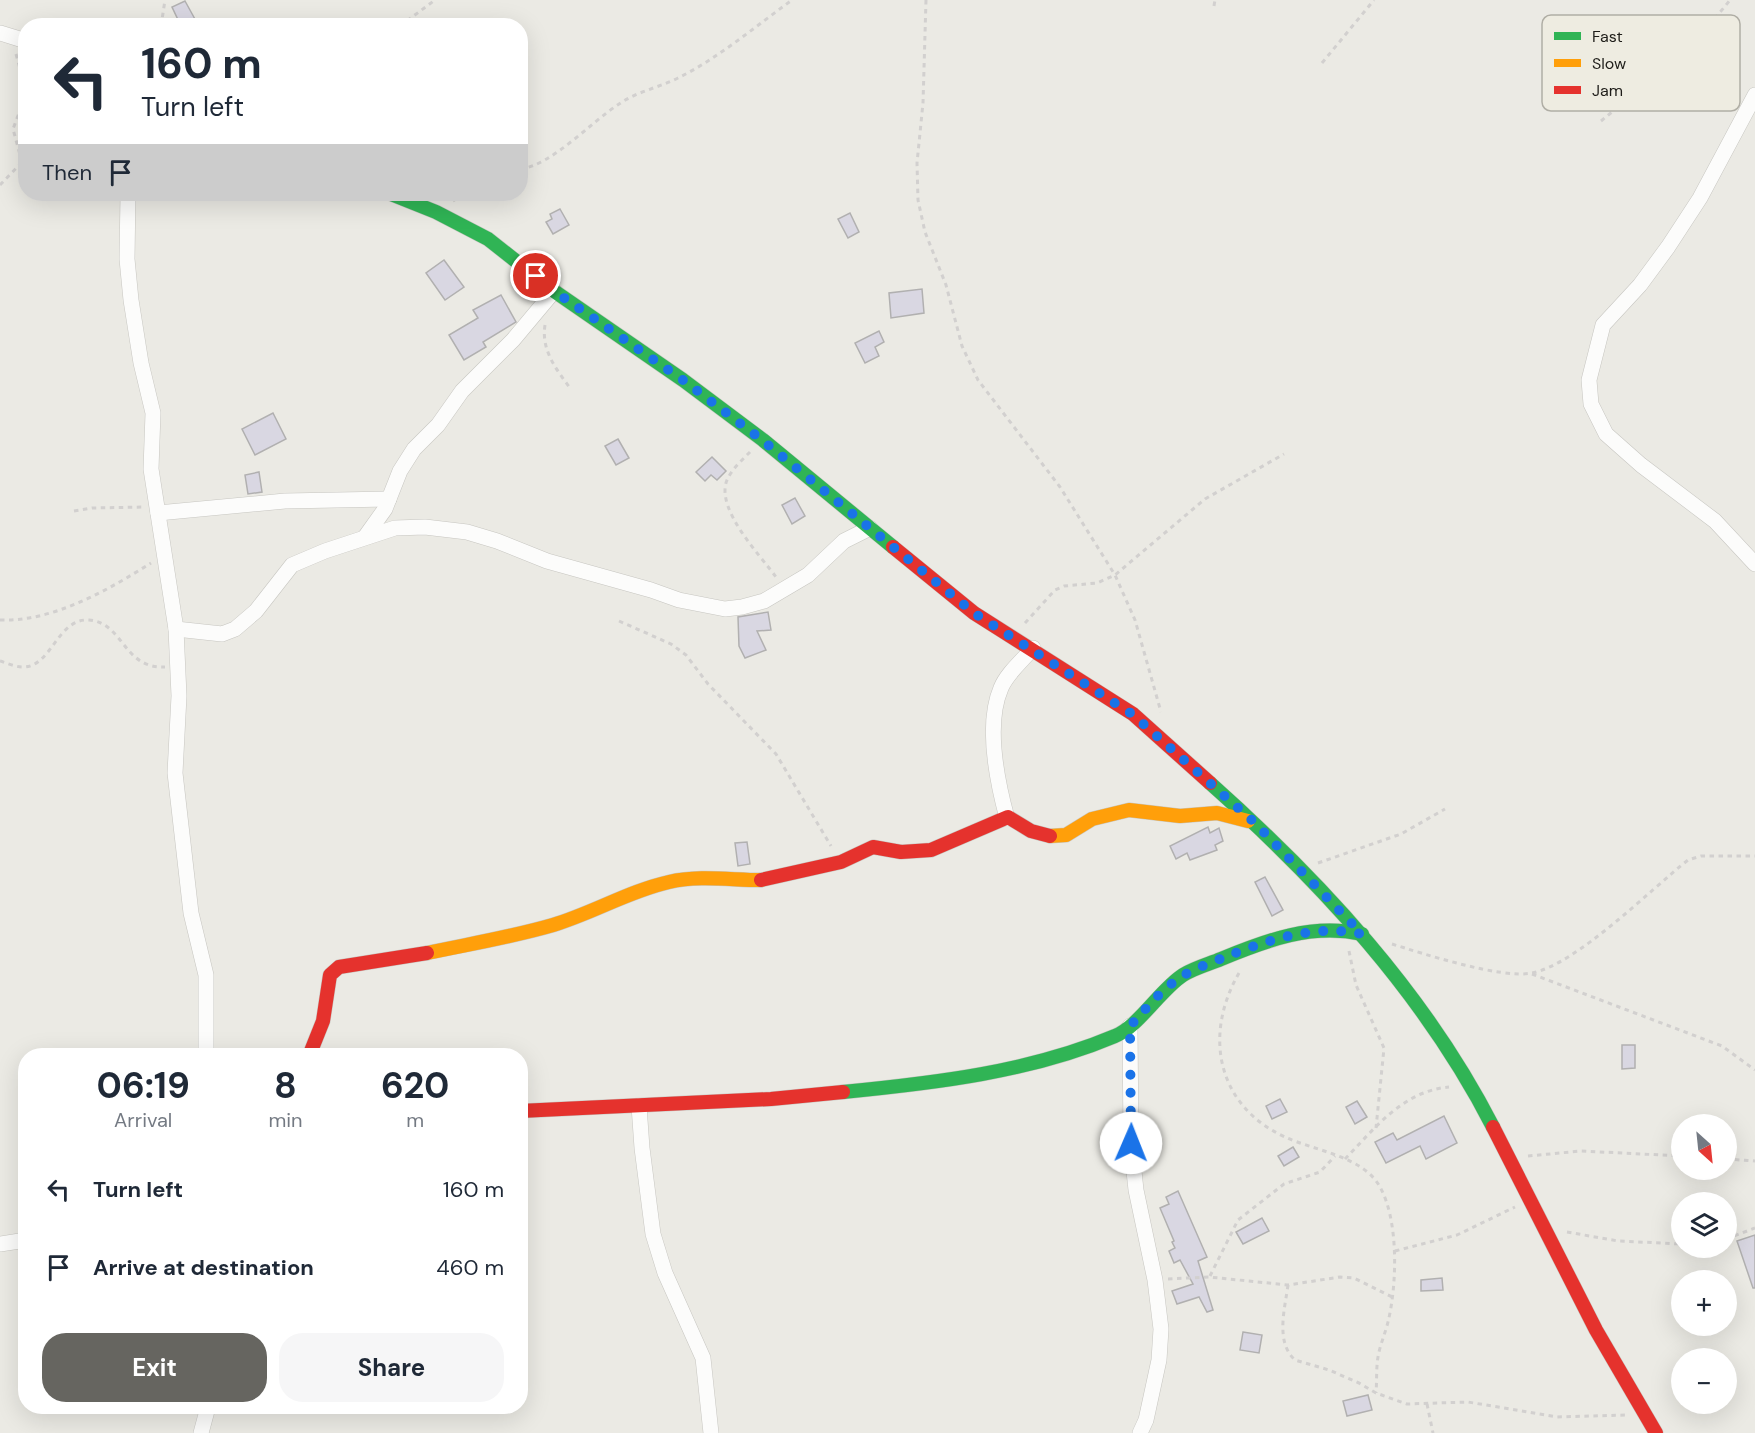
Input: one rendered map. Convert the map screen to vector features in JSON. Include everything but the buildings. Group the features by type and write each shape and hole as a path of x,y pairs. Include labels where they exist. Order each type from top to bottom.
{"street":[{"path":"3,34 18,39"},
{"path":"1755,95 1700,198 1668,247 1640,285 1603,325 1589,380 1591,404 1606,434 1641,465 1715,521 1755,564"},
{"path":"128,201 127,259 131,300 141,363 153,413 151,469 176,629 179,696 175,773 191,913 206,975 206,1048"},
{"path":"408,201 436,212 488,239 554,291 683,380 762,440 974,613 1015,640 1033,648 1132,714 1255,823 1362,934 1446,1044 1472,1088 1596,1330 1656,1433"},
{"path":"365,537 389,499 400,471 414,449 438,425 462,391 513,340 554,291"},
{"path":"158,510 285,501 389,499"},
{"path":"176,629 222,634 235,629 256,611 292,565 365,537 396,528 424,527 467,532 547,561 679,600 716,608 754,604 808,575 844,541 870,528"},
{"path":"1006,818 994,760 998,698 1007,679 1033,648"},
{"path":"1006,818 1031,831 1049,836 1066,834 1092,819 1129,810 1180,816 1217,813 1255,823"},
{"path":"312,1048 323,1021 330,975 339,967 405,958 550,926 576,918 632,893 669,882 688,879 770,880 841,862 873,847 901,852 931,850 1006,818"},
{"path":"528,1111 771,1098 914,1085 1063,1056 1119,1035 1175,981 1196,969 1265,941 1307,931 1348,931 1362,934"},
{"path":"1130,1026 1131,1143 1136,1190 1155,1280 1161,1329 1159,1360 1146,1420 1140,1433"},
{"path":"639,1106 640,1137 653,1234 665,1273 703,1358 711,1433"},
{"path":"0,1244 18,1241"},
{"path":"201,1433 206,1414"}],"path":[{"path":"162,18 165,0"},
{"path":"411,18 435,0"},
{"path":"528,167 542,163 562,149 587,126 643,90 677,79 702,64 792,0"},
{"path":"926,0 923,103 917,163 918,200 925,232 946,285 962,346 978,380 1060,487 1115,575 1135,620 1162,714"},
{"path":"1214,6 1215,0"},
{"path":"1322,63 1374,0"},
{"path":"1718,15 1730,0"},
{"path":"3,34 18,59"},
{"path":"1601,121 1613,111"},
{"path":"18,116 13,129 18,147"},
{"path":"0,185 18,166"},
{"path":"546,317 544,343 554,365 570,388"},
{"path":"762,440 734,469 726,482 724,494 739,528 784,588"},
{"path":"1015,640 1027,619 1059,587 1097,582 1115,575 1204,500 1284,454"},
{"path":"74,511 92,508 158,510"},
{"path":"0,620 19,619 68,606 110,587 165,554"},
{"path":"0,661 19,667 30,666 48,651 70,625 89,620 110,630 141,664 153,668 177,665"},
{"path":"620,621 671,644 686,656 722,699 776,754 841,862"},
{"path":"1300,871 1358,847 1401,834 1445,809"},
{"path":"1531,973 1567,958 1688,860 1701,856 1755,856"},
{"path":"1348,931 1356,985 1384,1048 1376,1128"},
{"path":"1362,934 1472,967 1531,973 1722,1046 1755,1070"},
{"path":"1242,968 1228,992 1221,1018 1218,1051 1221,1070 1246,1110 1257,1121 1286,1137 1345,1159 1369,1173 1380,1186 1390,1212 1395,1251 1392,1297 1378,1359 1376,1394"},
{"path":"1345,1159 1405,1102 1420,1094 1442,1088 1472,1088"},
{"path":"1508,1158 1581,1151 1671,1155"},
{"path":"1209,1277 1238,1220 1284,1184 1320,1172 1335,1156"},
{"path":"1737,1160 1755,1161"},
{"path":"1395,1251 1456,1235 1508,1210 1531,1203"},
{"path":"1737,1235 1755,1228"},
{"path":"1545,1229 1618,1241 1671,1243"},
{"path":"1155,1280 1209,1277 1288,1285 1340,1277 1354,1278 1392,1297"},
{"path":"1288,1285 1283,1327 1288,1353 1295,1360 1359,1383 1376,1394 1407,1404 1468,1402 1557,1417 1646,1415"},
{"path":"1427,1404 1433,1433"}],"traffic: fast":[{"path":"408,201 436,212 488,239 554,291 683,380 763,440 893,547"},
{"path":"1210,783 1291,860 1368,942 1436,1031 1466,1078 1493,1127"},
{"path":"843,1092 947,1080 1050,1059 1124,1031 1175,981 1197,968 1290,935 1325,931 1362,934"}],"traffic: slow":[{"path":"1050,836 1066,835 1092,819 1129,810 1180,816 1217,813 1248,821"},
{"path":"427,953 553,925 669,882 703,878 761,880"}],"traffic: jam":[{"path":"893,547 974,613 1133,714 1210,783"},
{"path":"761,880 841,862 873,847 901,852 931,850 1008,817 1031,831 1050,836"},
{"path":"312,1048 323,1021 330,975 339,967 427,953"},
{"path":"528,1111 771,1099 843,1092"},
{"path":"1493,1127 1596,1330 1656,1433"}],"route":[{"path":"536,276 554,291 683,380 762,440 974,613 1015,640 1033,648 1132,714 1255,823 1362,934 1348,931 1307,931 1265,941 1183,975 1156,998 1130,1026 1131,1143"}]}
